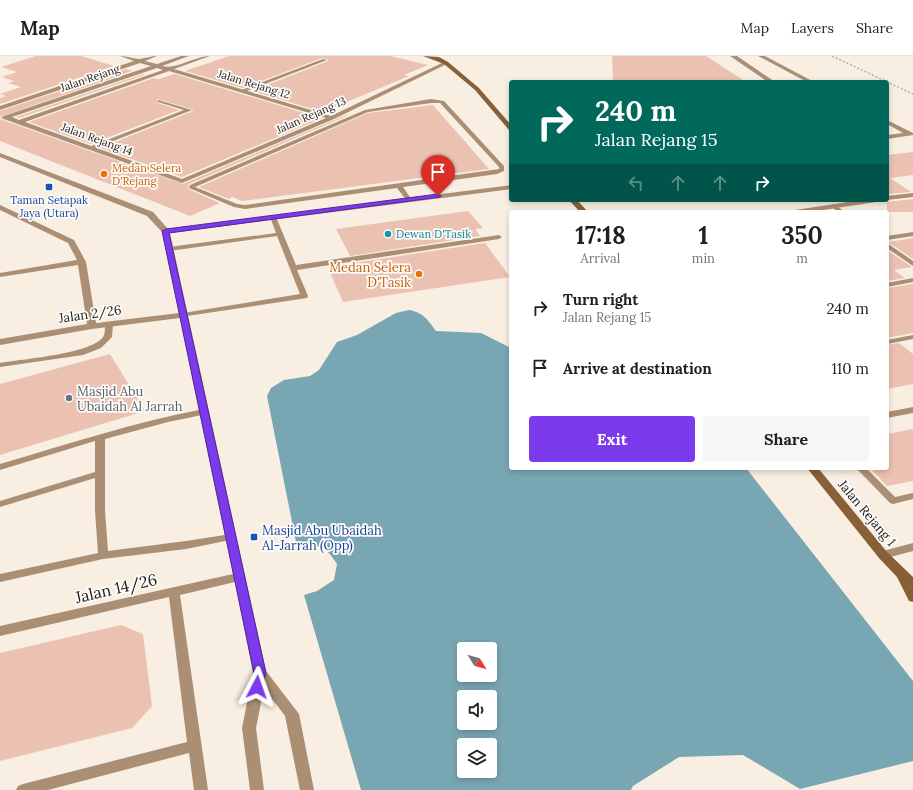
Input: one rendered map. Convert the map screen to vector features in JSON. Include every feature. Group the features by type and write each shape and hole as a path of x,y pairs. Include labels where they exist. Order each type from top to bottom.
{"street":[{"name":"Jalan Rejang 12","path":"123,56 332,118"},
{"path":"0,108 154,56"},
{"name":"Jalan Rejang","path":"3,118 186,56"},
{"path":"18,122 207,56"},
{"path":"426,56 439,59 446,63 477,89 509,127"},
{"path":"733,56 769,80"},
{"path":"761,56 807,80"},
{"name":"Jalan Rejang 13","path":"182,181 332,118 446,63"},
{"name":"Jalan Rejang 14","path":"3,118 18,122 182,181"},
{"path":"889,123 912,134"},
{"path":"889,137 912,134"},
{"path":"0,155 150,214 166,231 260,673 249,728 257,790"},
{"path":"166,231 509,187"},
{"path":"889,198 913,195"},
{"path":"575,202 582,210"},
{"path":"808,210 862,202"},
{"path":"0,207 71,242 82,262 92,326"},
{"path":"0,275 82,262"},
{"path":"889,285 913,280"},
{"name":"Jalan 2/26","path":"0,342 92,326 183,315"},
{"path":"889,415 913,410"},
{"name":"Jalan Rejang 1","path":"814,470 883,554 901,574 913,584"},
{"path":"883,554 913,547"},
{"name":"Jalan Rejang 1","path":"901,574 913,598"},
{"name":"Jalan 14/26","path":"0,631 239,578"},
{"path":"174,592 201,790"},
{"path":"260,673 292,714 307,790"},
{"path":"23,790 195,746"}],"lane":[{"path":"242,91 325,60"},
{"path":"90,148 189,110 160,101"},
{"path":"431,101 442,102 502,167 502,170 497,172 398,186 245,207 236,206 192,188 192,186 367,111 431,101"},
{"path":"398,186 408,200"},
{"path":"834,206 839,210"},
{"path":"183,315 304,296 273,217"},
{"path":"169,249 280,234"},
{"path":"889,238 913,234"},
{"path":"293,268 499,237"},
{"path":"889,246 913,264"},
{"path":"0,364 80,354 98,346 108,337 109,324"},
{"path":"889,342 913,337"},
{"path":"0,467 100,437 167,419 204,412"},
{"path":"100,437 100,511 103,555"},
{"path":"863,470 893,501 913,496"},
{"path":"0,504 101,473"},
{"path":"0,578 103,555 186,545 231,537"}],"path":[{"path":"832,56 883,80"},
{"path":"889,83 913,94"}],"water":[{"path":"409,310 425,317 436,331 481,333 509,347 509,470 748,470 913,681 913,761 800,789 743,755 679,757 633,786 631,790 361,790 304,595 317,591 334,580 337,564 329,553 321,547 297,547 267,396 271,388 284,380 310,376 319,370 337,342 357,335 396,313"}],"building":[{"path":"36,56 81,56 114,66 0,104 0,98 6,96 0,94 21,87 8,83 14,81 2,77 17,72 1,67"},
{"path":"229,56 390,56 428,65 404,75 409,76 323,112 252,91 328,61 327,59 322,58 243,88 185,71"},
{"path":"612,56 706,56 743,80 613,80"},
{"path":"126,69 132,71 0,117 0,111"},
{"path":"143,74 144,75 19,118 16,117"},
{"path":"175,74 314,116 309,118 310,119 322,118 182,177 100,148 193,111 192,109 157,99 158,103 179,110 91,144 29,122 154,78 158,79"},
{"path":"433,105 489,169 242,201 232,197 229,199 199,187 368,113"},
{"path":"351,114 189,184 188,189 220,203 190,216 0,141 0,119 183,184"},
{"path":"913,152 913,175 890,178 911,192 889,194 889,155"},
{"path":"913,199 913,212 889,212 889,210 887,210 887,202"},
{"path":"468,211 483,228 475,229 480,236 350,256 336,229"},
{"path":"913,238 913,259 889,243"},
{"name":"Medan Selera D'Tasik","path":"485,243 509,277 343,302 329,270 356,266 354,263"},
{"path":"889,251 912,267 894,270 905,278 889,281"},
{"path":"913,284 913,333 889,338 889,288"},
{"path":"899,343 913,354 913,384 889,389 889,345"},
{"name":"Masjid Abu Ubaidah Al Jarrah","path":"110,354 145,411 0,455 0,384"},
{"path":"913,429 913,481 887,486 872,470 889,470 889,434"},
{"path":"121,625 143,634 152,706 132,728 0,761 0,653"}],"place":[{"name":"Medan Selera D'Rejang","path":"104,174"},
{"name":"Taman Setapak Jaya (Utara)","path":"49,187"},
{"name":"Dewan D'Tasik","path":"388,234"},
{"name":"Medan Selera D'Tasik","path":"419,274"},
{"name":"Masjid Abu Ubaidah Al Jarrah","path":"69,398"},
{"name":"Masjid Abu Ubaidah Al-Jarrah (Opp)","path":"254,537"}],"route":[{"path":"257,687 260,673 166,231 438,196"}]}
